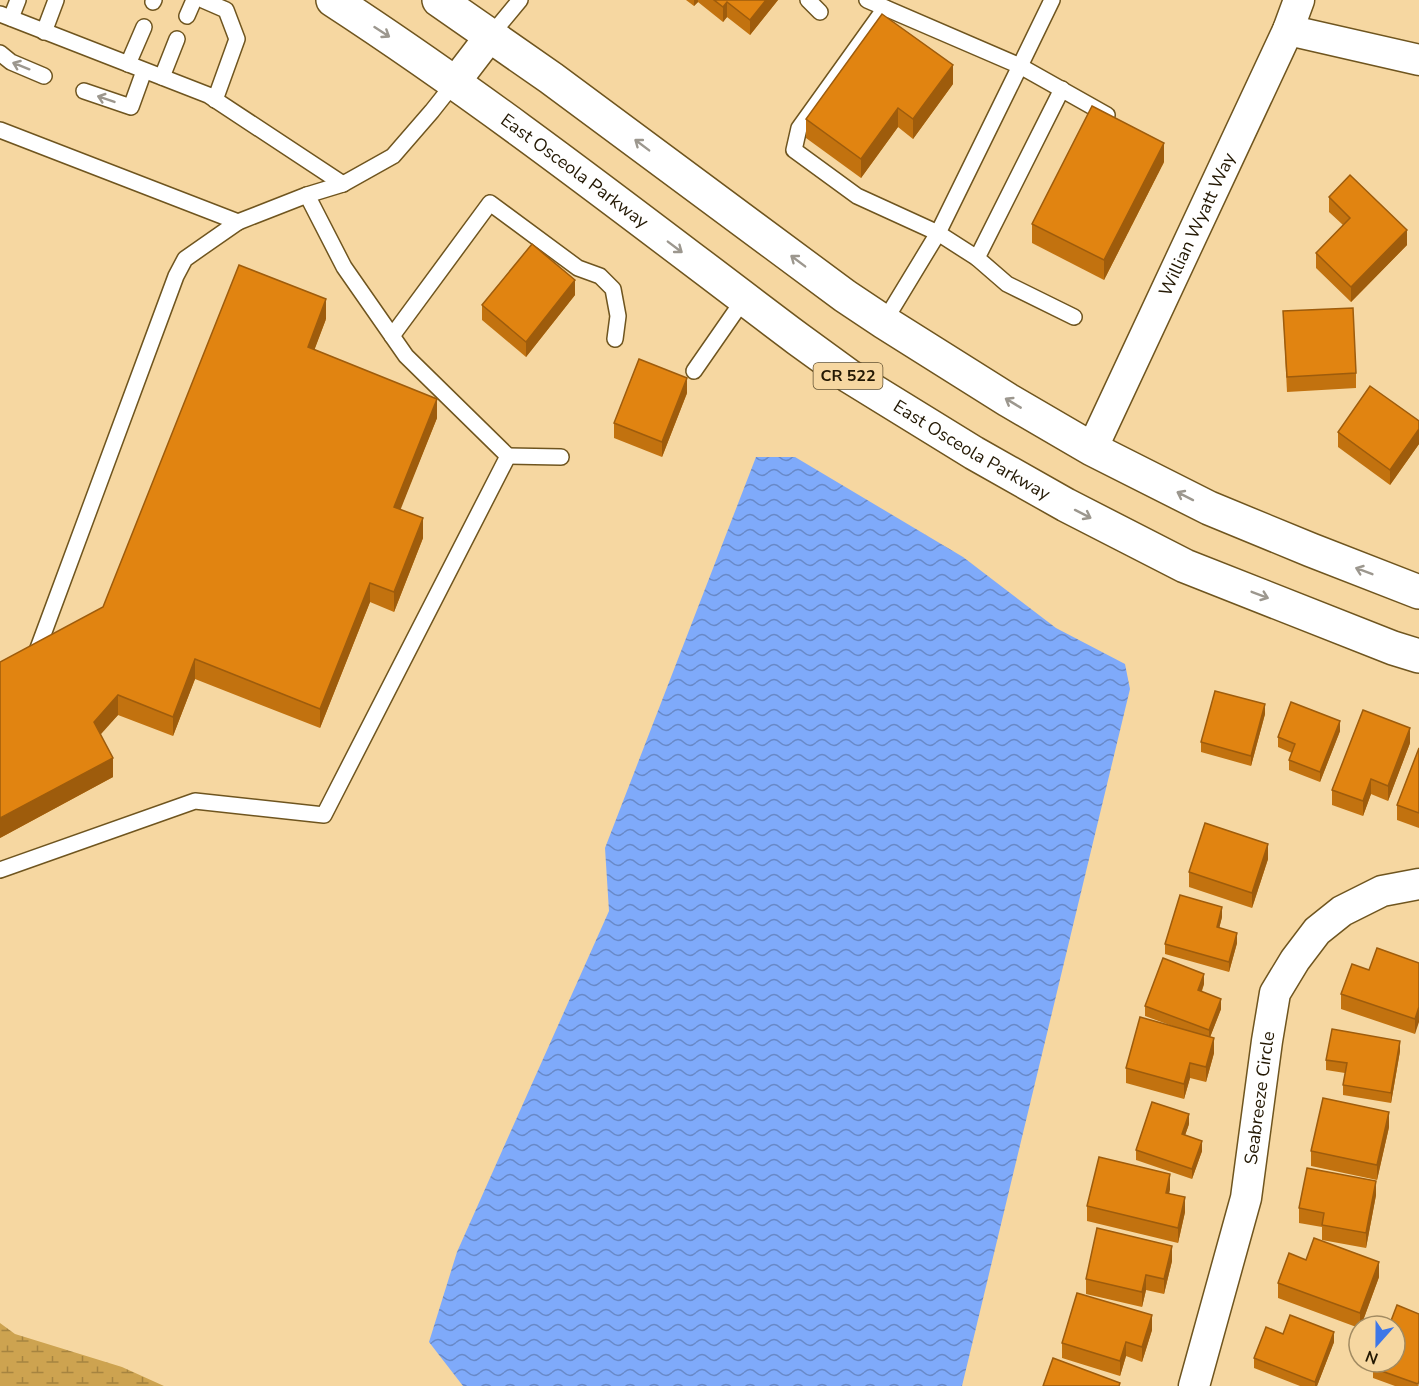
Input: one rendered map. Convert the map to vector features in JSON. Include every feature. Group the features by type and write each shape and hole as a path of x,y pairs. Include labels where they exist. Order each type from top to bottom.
{"main road":[{"name":"East Osceola Parkway","path":"333,0 454,82 849,376 974,453 1066,505 1185,566 1393,648 1419,656"},
{"path":"440,0 551,78 845,296 998,394 1092,449 1209,508 1419,592"}],"street":[{"name":"Willian Wyatt Way","path":"1092,449 1288,30 1299,0"},
{"path":"1288,30 1419,60"},
{"path":"454,82 490,36"},
{"name":"Seabreeze Circle","path":"1194,1386 1246,1198 1275,993 1295,960 1317,931 1342,911 1382,891 1419,884"}],"lane":[{"path":"18,0 5,16 208,95 343,184"},
{"path":"44,32 56,0"},
{"path":"187,16 194,0"},
{"path":"203,0 226,10 237,39 215,100"},
{"path":"490,36 520,0"},
{"path":"808,0 820,12"},
{"path":"867,0 1020,66 1107,115"},
{"path":"884,322 938,233 1052,0"},
{"path":"885,8 799,128 795,150 857,196 938,233 977,258 1007,284 1074,317"},
{"path":"128,64 144,27"},
{"path":"162,77 177,39"},
{"path":"0,54 11,62 44,76"},
{"path":"84,91 131,107 144,70"},
{"path":"0,678 34,658 176,276 185,259 238,222 307,195 343,184 393,156 454,82"},
{"path":"977,258 1062,90"},
{"path":"0,130 238,222"},
{"path":"307,195 344,267 406,356 508,456 561,457"},
{"path":"392,336 489,202 578,268 600,276 613,289 618,316 615,339"},
{"path":"694,371 744,299"},
{"path":"0,870 195,801 324,815 508,456"}],"green space":[{"path":"0,1323 15,1334 122,1367 164,1386 0,1386"}],"water":[{"path":"756,457 795,457 963,557 1056,628 1125,664 1130,689 962,1386 463,1386 429,1342 457,1252 609,911 605,848"}],"building":[{"path":"714,0 766,0 750,20 727,2 723,7"},
{"path":"882,14 953,65 913,119 898,108 861,159 806,119"},
{"path":"1092,106 1164,143 1104,260 1032,224"},
{"path":"1350,175 1407,230 1351,287 1316,253 1350,218 1329,197"},
{"path":"532,244 575,280 526,342 482,305"},
{"path":"239,265 326,299 308,347 437,399 394,507 423,518 394,592 370,583 320,709 195,659 173,717 118,695 94,722 113,758 0,818 0,662 103,607"},
{"path":"1353,308 1356,373 1287,377 1283,311"},
{"path":"639,359 687,378 662,442 614,423"},
{"path":"1370,386 1419,421 1419,429 1390,470 1338,432"},
{"path":"1215,691 1265,704 1251,756 1201,742"},
{"path":"1291,702 1340,721 1320,772 1289,760 1295,744 1278,737"},
{"path":"1363,710 1410,728 1388,786 1371,779 1363,801 1332,790"},
{"path":"1419,748 1419,813 1397,805"},
{"path":"1205,823 1268,844 1252,893 1189,872"},
{"path":"1180,895 1222,907 1217,927 1237,933 1229,962 1165,944"},
{"path":"1377,948 1419,963 1419,1007 1415,1019 1341,994 1352,964 1369,970"},
{"path":"1163,958 1204,974 1198,990 1221,999 1209,1030 1145,1006"},
{"path":"1140,1017 1214,1038 1206,1067 1190,1063 1184,1084 1126,1068"},
{"path":"1332,1029 1400,1041 1391,1093 1343,1085 1347,1063 1326,1060"},
{"path":"1323,1098 1389,1112 1377,1165 1311,1151"},
{"path":"1152,1102 1189,1114 1182,1134 1202,1141 1192,1169 1136,1150"},
{"path":"1099,1157 1170,1174 1166,1193 1185,1197 1178,1228 1087,1206"},
{"path":"1307,1168 1376,1181 1366,1233 1322,1225 1324,1213 1299,1208"},
{"path":"1097,1228 1172,1246 1164,1279 1146,1275 1142,1292 1086,1279"},
{"path":"1314,1238 1379,1262 1360,1313 1278,1283 1289,1253 1306,1260"},
{"path":"1077,1293 1152,1315 1142,1347 1126,1342 1120,1361 1062,1343"},
{"path":"1397,1305 1419,1314 1418,1384 1390,1374 1407,1374 1407,1314 1394,1314"},
{"path":"1290,1315 1334,1332 1315,1382 1254,1358 1266,1327 1283,1334"},
{"path":"1053,1358 1120,1383 1119,1386 1043,1386"}]}
